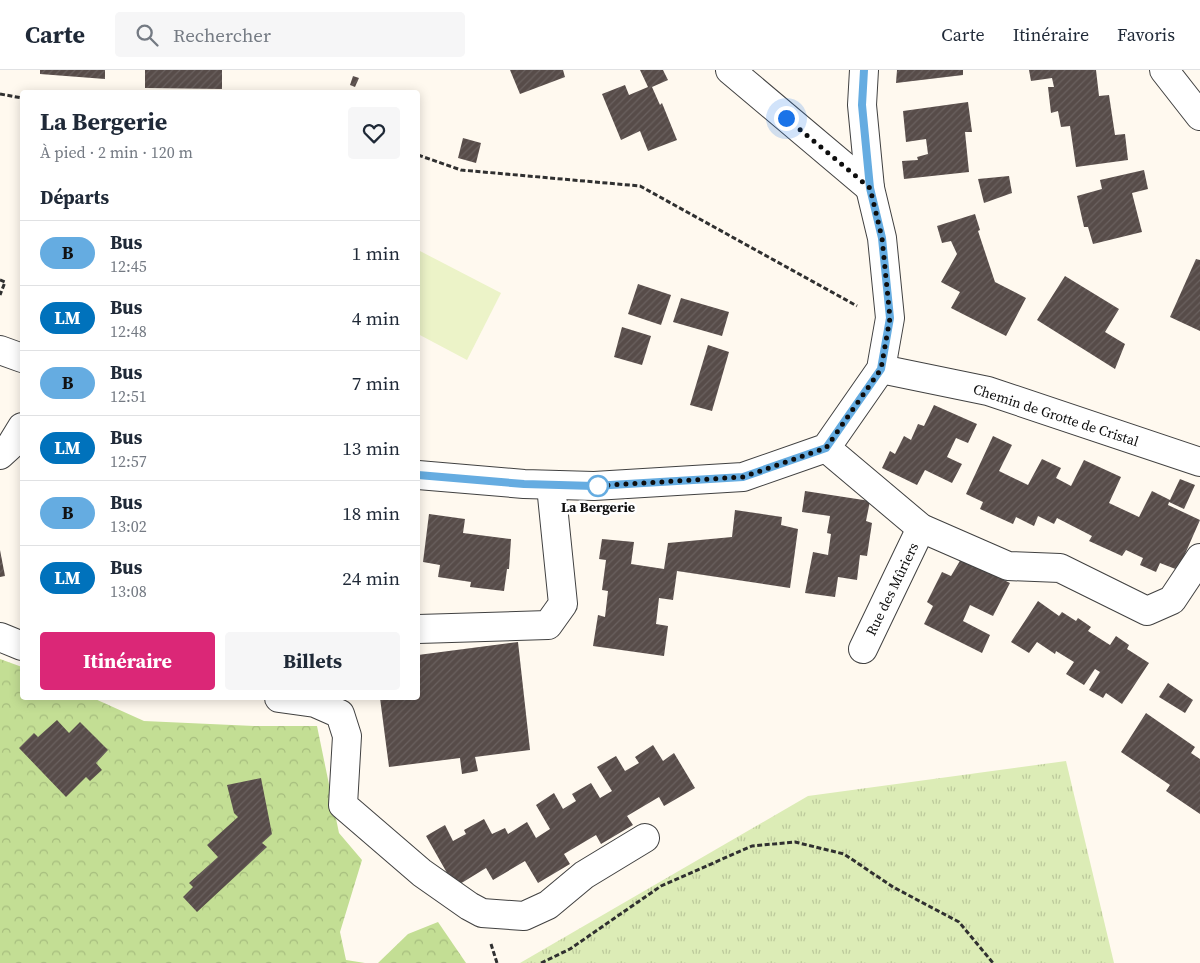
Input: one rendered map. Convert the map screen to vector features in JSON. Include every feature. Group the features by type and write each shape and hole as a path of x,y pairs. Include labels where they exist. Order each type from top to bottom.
{"street":[{"path":"730,70 870,188"},
{"path":"420,475 551,486 594,486 743,477 826,448 881,369 890,318 882,238 870,188 862,105 864,70"},
{"path":"1164,70 1200,116"},
{"path":"0,350 20,357"},
{"name":"Chemin de Grotte de Cristal","path":"881,369 988,391 1200,462"},
{"path":"0,455 11,445 20,430"},
{"path":"826,448 921,528 1008,566 1060,568 1147,611 1172,600 1200,558"},
{"path":"420,629 548,625 563,604 551,486"},
{"name":"Rue des Mûriers","path":"863,649 921,528"},
{"path":"0,637 20,645"},
{"path":"293,700 315,703 340,714 347,736 343,804 422,873 468,906 482,913 524,916 548,905 584,875 645,838"}],"path":[{"path":"0,94 20,98"},
{"path":"420,156 461,170 640,186 868,312 890,318"},
{"path":"0,280 4,282 0,295"},
{"path":"541,963 570,949 661,886 752,846 794,842 844,854 894,887 959,922 993,963"}],"green space":[{"path":"420,251 501,293 467,360 420,335"},
{"path":"0,659 20,666 20,700 97,700 144,721 254,726 317,726 339,833 362,860 340,932 346,960 365,963 0,963"},
{"path":"1066,761 1114,963 520,963 808,796"},
{"path":"438,922 466,963 378,963 408,934"}],"building":[{"path":"40,70 105,70 105,79 40,74"},
{"path":"145,70 222,70 222,89 145,88"},
{"path":"510,70 563,70 565,77 520,94"},
{"path":"640,70 663,70 668,80 652,87 660,105 662,103 677,140 648,151 640,131 621,140 602,94 625,85 629,95 648,87"},
{"path":"897,70 963,70 963,75 896,83"},
{"path":"1029,70 1096,70 1099,96 1109,95 1115,135 1125,134 1128,160 1076,167 1070,126 1061,127 1058,111 1051,113 1048,87 1054,87 1052,78 1031,81"},
{"path":"353,76 359,78 355,87 350,85"},
{"path":"968,102 972,132 965,132 969,172 904,179 902,161 918,160 917,157 928,154 926,139 906,142 903,111"},
{"path":"463,138 481,143 476,163 458,158"},
{"path":"1144,170 1148,189 1132,193 1142,232 1093,244 1088,227 1084,227 1077,196 1102,189 1100,180"},
{"path":"1009,176 1012,193 984,203 978,179"},
{"path":"975,214 980,230 978,231 995,282 1026,298 1006,336 951,308 960,292 941,282 957,254 951,241 942,243 937,226"},
{"path":"1196,259 1200,260 1200,331 1170,317"},
{"path":"1065,276 1119,309 1105,332 1125,344 1115,369 1037,320"},
{"path":"638,284 671,295 661,325 628,314"},
{"path":"681,298 729,312 722,336 673,322"},
{"path":"622,327 651,336 642,365 614,357"},
{"path":"708,345 729,352 712,411 690,405"},
{"path":"934,405 977,424 968,443 956,438 947,457 962,464 952,483 925,470 917,485 882,468 890,451 895,454 904,436 911,440 918,424 924,426"},
{"path":"993,436 1012,445 999,471 1028,485 1042,459 1061,468 1056,478 1071,486 1084,460 1121,477 1109,503 1139,517 1152,491 1170,500 1180,479 1195,485 1184,509 1169,502 1168,505 1200,520 1178,570 1160,563 1156,572 1140,565 1143,558 1126,550 1122,556 1089,541 1092,536 1057,518 1054,524 1038,516 1034,526 1016,517 1013,524 980,509 983,502 966,494"},
{"path":"805,491 870,501 866,521 872,523 867,556 860,555 857,580 838,577 835,597 805,593 813,552 828,555 831,534 827,533 830,516 802,512"},
{"path":"735,510 782,517 781,525 798,529 790,588 677,571 673,600 659,598 656,624 668,626 664,656 593,646 598,615 605,617 608,591 602,590 606,560 599,559 602,539 634,542 631,564 664,569 668,543 732,537"},
{"path":"429,514 465,519 463,533 511,539 509,569 507,569 504,591 470,587 471,582 438,577 440,565 423,562"},
{"path":"0,550 5,576 0,577"},
{"path":"961,559 1010,583 993,616 970,605 963,621 990,635 982,653 924,624 933,606 927,602 942,572 951,576"},
{"path":"1038,601 1059,616 1062,612 1076,621 1078,618 1091,627 1088,631 1110,645 1116,636 1129,645 1127,649 1149,663 1122,704 1106,693 1103,698 1089,690 1100,672 1095,669 1084,685 1066,674 1074,662 1056,651 1055,654 1037,642 1029,653 1011,642"},
{"path":"518,642 530,750 475,757 478,771 462,774 460,758 389,767 380,700 420,700 420,655"},
{"path":"1168,683 1193,700 1185,713 1159,697"},
{"path":"1146,713 1195,747 1191,753 1200,759 1200,814 1166,791 1170,785 1121,752"},
{"path":"57,720 69,733 80,722 108,750 96,763 102,770 90,781 86,777 66,797 19,748 34,733 38,737"},
{"path":"653,745 663,761 674,753 695,788 664,806 659,797 627,816 633,825 601,844 596,835 564,854 570,864 538,883 525,861 493,880 486,868 455,887 426,836 445,825 453,841 466,834 464,830 484,819 492,834 505,828 508,834 527,822 536,838 550,829 536,805 554,793 563,809 576,801 572,794 591,783 600,798 612,791 597,767 616,756 625,771 639,763 635,757"},
{"path":"261,778 272,834 262,843 267,847 197,912 183,897 193,887 189,883 218,857 207,845 238,817 234,813 227,785"}],"bus line":[{"name":"B","path":"420,476 551,486 594,486 743,477 826,448 881,369 890,318 882,238 870,188 862,105 864,70"}],"place":[{"name":"La Bergerie","path":"598,486"}],"route":[{"path":"598,486 594,486 743,477 826,448 881,369 890,318 882,238 870,188 786,118"}]}
